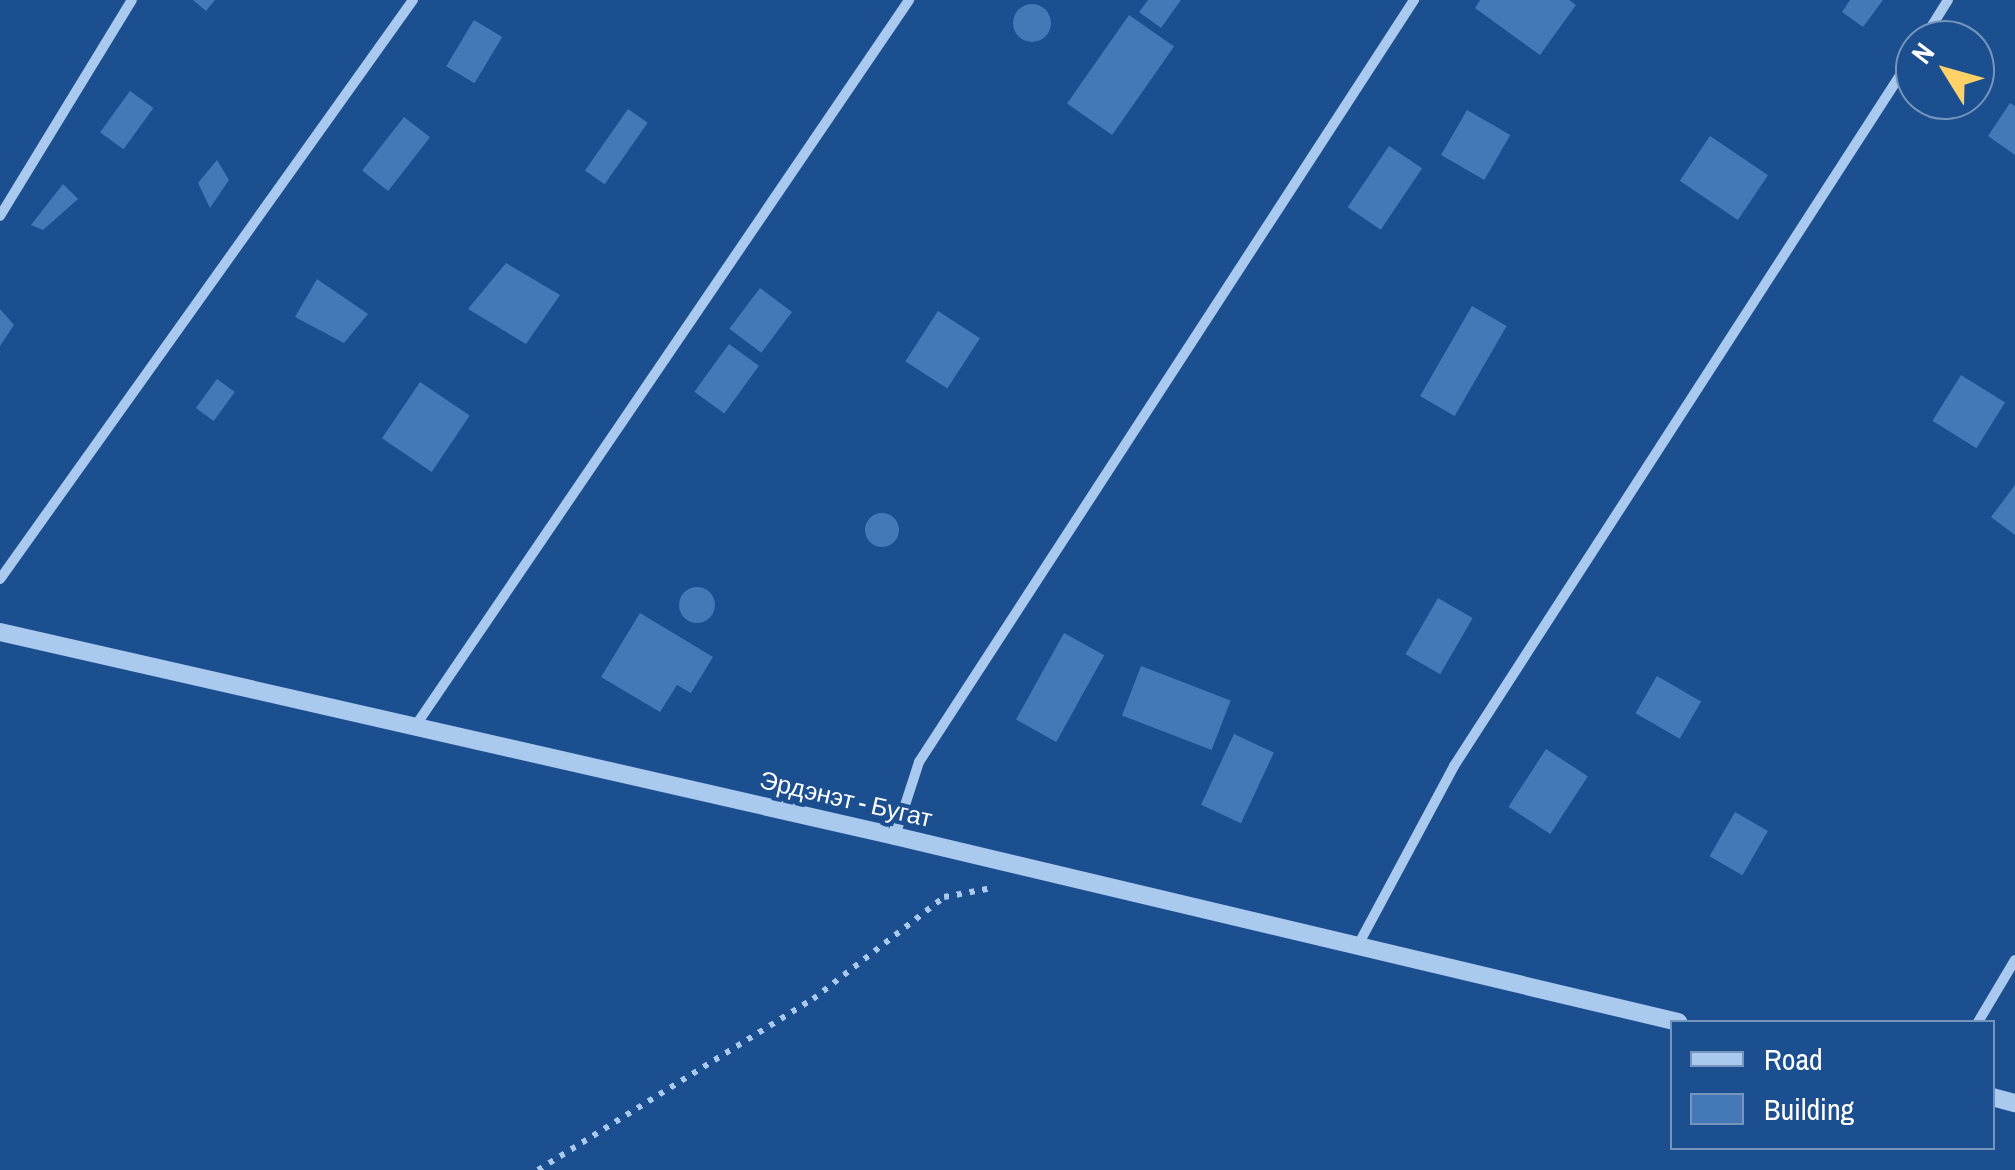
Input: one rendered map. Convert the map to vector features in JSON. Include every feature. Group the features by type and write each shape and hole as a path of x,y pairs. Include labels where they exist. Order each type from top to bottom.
{"street":[{"path":"0,216 132,0"},
{"path":"0,579 413,0"},
{"path":"416,726 909,0"},
{"path":"895,836 919,762 1414,0"},
{"path":"1356,948 1454,766 1895,83"},
{"name":"Эрдэнэт - Бугат","path":"0,632 895,836 1670,1020"},
{"path":"1979,1020 2015,960"}],"path":[{"path":"538,1170 813,999 944,898 1000,886"}],"building":[{"path":"193,0 215,0 206,11"},
{"path":"1148,0 1181,0 1161,28 1139,12"},
{"path":"1480,0 1569,0 1576,5 1540,55 1475,8"},
{"path":"1850,0 1883,0 1863,27 1842,12"},
{"path":"1032,4 1045,10 1051,23 1045,36 1032,42 1019,36 1013,23 1019,10"},
{"path":"1129,15 1174,47 1112,135 1067,103"},
{"path":"474,20 502,37 474,83 446,66"},
{"path":"130,91 153,108 123,149 100,132"},
{"path":"2010,103 2015,106 2015,155 1988,136"},
{"path":"628,109 648,123 605,184 585,170"},
{"path":"1467,110 1510,135 1484,180 1441,155"},
{"path":"404,117 430,137 388,191 362,171"},
{"path":"1710,136 1768,175 1738,220 1680,181"},
{"path":"1389,146 1422,168 1381,230 1348,207"},
{"path":"217,160 229,180 210,208 198,183"},
{"path":"63,184 78,199 43,230 31,225"},
{"path":"506,263 560,295 526,344 468,309"},
{"path":"317,279 368,314 344,343 295,317"},
{"path":"760,288 792,312 761,353 729,329"},
{"path":"1472,306 1507,326 1455,416 1420,396"},
{"path":"0,309 14,325 0,346"},
{"path":"938,311 980,338 947,389 905,361"},
{"path":"729,344 759,366 724,413 694,392"},
{"path":"1961,375 2005,403 1976,448 1932,421"},
{"path":"217,379 235,392 214,421 196,408"},
{"path":"420,382 470,416 432,472 382,438"},
{"path":"2015,485 2015,535 1991,517"},
{"path":"882,513 894,518 899,530 894,542 882,547 870,542 865,530 870,518"},
{"path":"697,587 709,593 715,605 709,617 697,623 685,617 679,605 685,593"},
{"path":"1438,598 1473,618 1440,674 1406,654"},
{"path":"640,613 713,657 691,693 677,685 660,712 601,677"},
{"path":"1064,633 1104,655 1056,742 1016,720"},
{"path":"1141,666 1231,700 1212,750 1122,715"},
{"path":"1657,676 1701,702 1680,739 1636,713"},
{"path":"1234,734 1274,753 1241,823 1201,805"},
{"path":"1546,749 1588,776 1550,834 1508,807"},
{"path":"1735,812 1768,831 1742,875 1710,856"}]}
